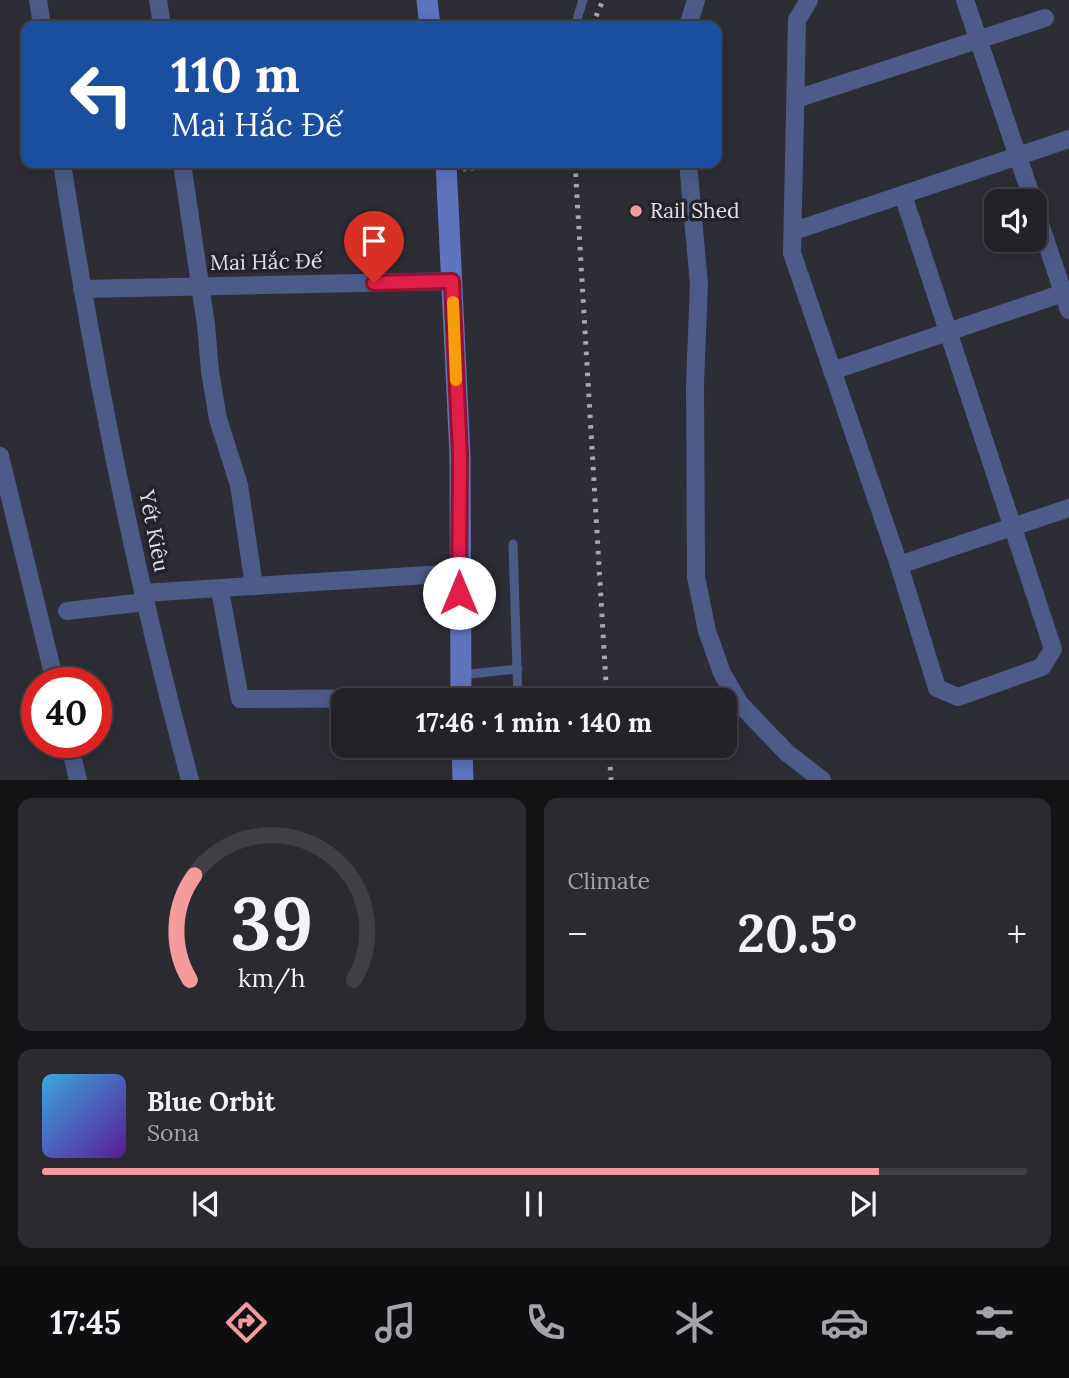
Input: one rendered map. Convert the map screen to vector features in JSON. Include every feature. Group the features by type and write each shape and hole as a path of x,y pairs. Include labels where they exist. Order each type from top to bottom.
{"street":[{"path":"38,0 41,21"},
{"path":"158,0 161,21"},
{"path":"427,0 429,21"},
{"path":"690,21 696,0"},
{"path":"809,0 797,20 792,253 899,565 937,688 958,697 1042,667 1053,649 903,195"},
{"path":"965,0 1028,189"},
{"path":"796,99 1045,18"},
{"path":"794,231 1069,139"},
{"name":"Yết Kiêu","path":"63,168 82,289 144,598 190,779"},
{"path":"183,168 218,419 239,485 254,586"},
{"path":"446,168 460,456 461,688"},
{"path":"688,168 699,284 695,384 696,578 707,631 722,673 740,704 786,753 822,779"},
{"path":"832,371 948,331 1067,298 1047,243"},
{"name":"Mai Hắc Đế","path":"82,289 452,281"},
{"path":"0,456 51,667"},
{"path":"899,565 1069,508"},
{"path":"67,611 144,598 254,586 459,573"},
{"path":"220,590 240,699 331,699"},
{"path":"73,758 78,779"},
{"path":"462,758 463,779"}],"lane":[{"path":"577,21 583,0"},
{"path":"513,544 518,688"},
{"path":"461,675 518,669"}],"railway":[{"path":"594,21 603,0"},
{"path":"575,168 606,688"},
{"path":"610,758 611,780"}],"slow traffic":[{"path":"453,302 456,380"}],"place":[{"name":"Rail Shed","path":"636,211"}],"route":[{"path":"374,283 452,281 460,456 459,593"}]}
